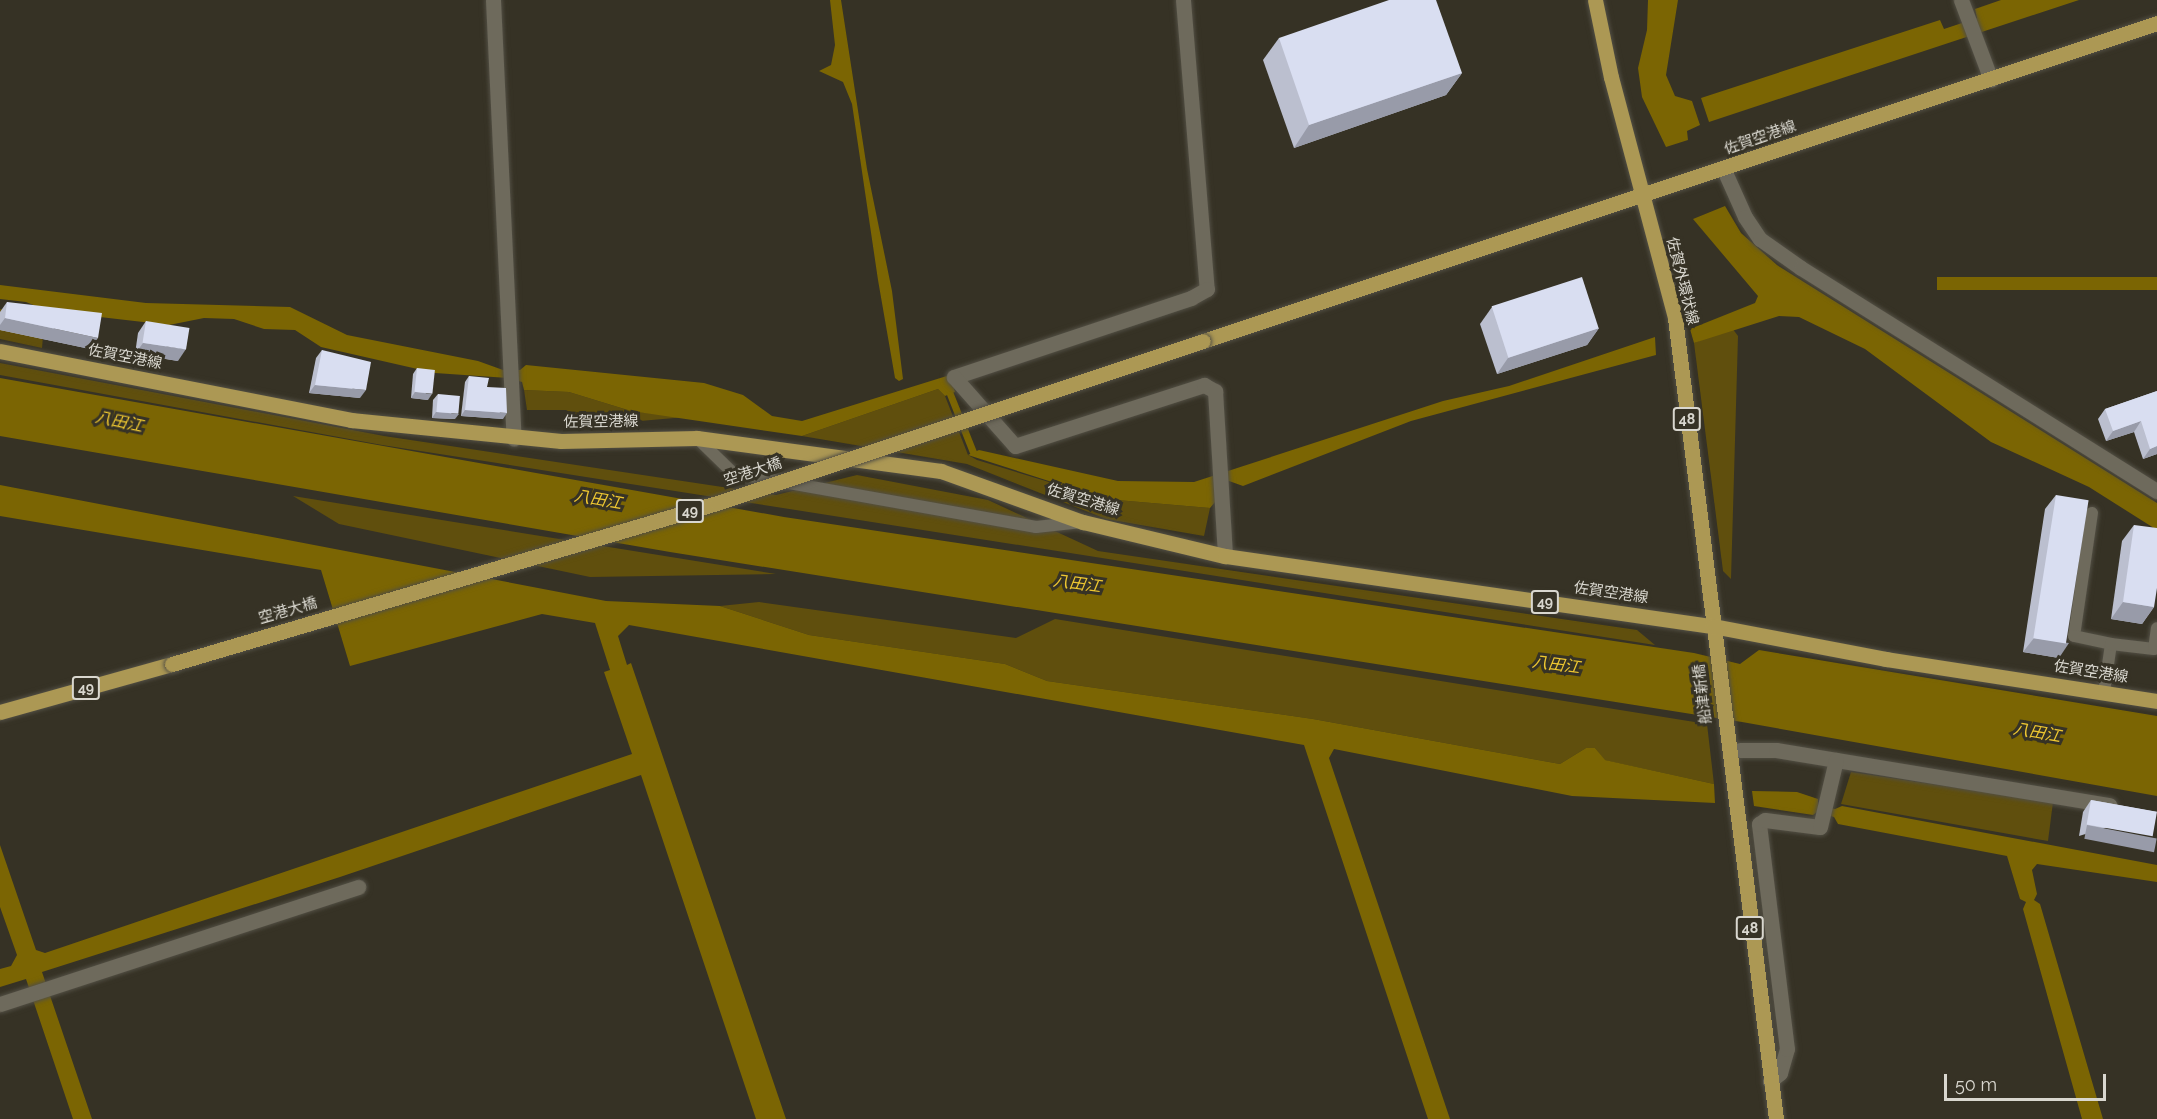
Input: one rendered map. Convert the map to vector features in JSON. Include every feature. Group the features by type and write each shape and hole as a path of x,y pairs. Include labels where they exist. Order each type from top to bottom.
{"main road":[{"name":"佐賀外環状線","path":"1594,0 1676,318 1716,648"},
{"name":"佐賀空港線","path":"1203,341 1642,193 1724,170 2157,23"},
{"name":"空港大橋","path":"0,712 717,503 1203,341"},
{"name":"佐賀空港線","path":"0,351 351,420 561,441 698,438 941,471 1083,522 1225,556 1713,626 1886,659 2157,701"},
{"name":"船津新橋","path":"1716,648 1770,1082"},
{"name":"48","path":"1770,1082 1776,1119"}],"street":[{"path":"493,0 513,363 514,438"},
{"path":"1183,0 1207,289 1191,298 954,377 1015,446 1204,385 1215,391 1223,486 1225,556"},
{"path":"1962,2 1990,80"},
{"path":"1724,170 1745,217 1760,239 1801,268 2157,491"},
{"path":"1740,750 1776,750 2124,808"},
{"path":"1770,1082 1780,1073 1787,1049 1759,824 1766,820 1820,827 1836,760"},
{"path":"0,1004 358,887"}],"lane":[{"path":"698,438 733,473 1036,527 1083,522"},
{"path":"2092,513 2074,636 2111,644 2154,649 2157,628"},
{"path":"2104,692 2111,644"}],"shaded area":[{"path":"0,309 45,314 42,348 0,339"},
{"path":"1732,328 1738,336 1731,579 1723,571 1694,343"},
{"path":"0,363 384,436 776,495 857,475 988,500 1098,551 1637,630 1655,645 382,445 0,375"},
{"path":"938,389 945,396 968,455 977,460 1105,499 1210,508 1204,536 1106,519 967,464 802,436"},
{"path":"524,390 569,392 631,411 686,417 594,425 566,410 527,410"},
{"path":"293,496 776,574 590,577 339,524"},
{"path":"759,602 1016,638 1055,619 1707,724 1714,784 1604,760 1595,748 1586,748 1560,764 1313,719 1047,681 1005,664 809,635 720,606"},
{"path":"1851,772 2053,802 2048,841 1841,804"}],"water":[{"path":"830,0 841,0 867,169 892,291 903,379 899,381 895,378 878,280 852,104 843,82 819,71 831,65 835,45"},
{"path":"1648,0 1678,0 1666,75 1675,96 1692,101 1700,125 1687,131 1688,140 1666,147 1642,97 1638,68 1647,30"},
{"path":"2001,0 2079,0 1709,122 1701,98 1940,20 1944,29 1977,18 1975,9"},
{"path":"1725,206 1741,233 1777,265 2157,503 2157,530 2089,487 1991,442 1865,349 1799,317 1779,316 1694,343 1690,329 1755,303 1758,296 1693,219"},
{"path":"1937,277 2157,277 2157,290 1937,290"},
{"path":"0,285 146,303 290,307 347,335 478,361 503,370 520,370 526,365 704,383 743,395 772,416 802,421 950,375 955,392 945,396 938,389 802,436 631,411 569,392 524,390 522,382 508,378 435,373 321,347 295,330 264,329 234,319 204,318 169,325 48,311 26,302 0,299"},
{"path":"1655,337 1656,355 1411,421 1243,486 1229,481 1218,485 1215,502 1210,508 1105,499 968,455 979,450 1118,481 1194,482 1443,401 1509,386"},
{"name":"八田江","path":"0,378 784,517 1694,653 1740,664 1759,650 2157,716 2157,796 1742,722 670,552 0,436"},
{"path":"0,485 606,601 720,606 809,635 1005,664 1047,681 1313,719 1560,764 1586,748 1595,748 1605,760 1714,784 1715,803 1572,796 1334,749 1329,758 1450,1119 1428,1119 1304,745 629,625 618,636 627,665 631,663 786,1119 756,1119 641,775 340,877 42,972 92,1119 73,1119 26,979 0,987 0,969 11,966 17,955 0,907 0,845 36,950 45,953 632,754 604,672 610,670 595,623 542,614 350,666 321,570 0,516"},
{"path":"1752,791 1797,792 1818,799 1818,806 1835,809 1842,806 2157,865 2157,882 2037,864 2032,870 2037,894 2034,900 2040,904 2103,1119 2082,1119 2023,909 2026,902 2020,899 2007,856 1838,824 1834,817 1817,812 1813,815 1754,806"}],"building":[{"path":"1389,0 1436,0 1462,73 1309,125 1279,38"},
{"path":"1582,277 1599,328 1508,358 1492,306"},
{"path":"7,302 102,313 98,338 5,318"},
{"path":"146,321 189,328 186,350 143,343"},
{"path":"322,350 371,362 366,390 315,385"},
{"path":"417,368 435,370 432,394 414,392"},
{"path":"469,376 489,378 487,387 506,388 507,413 465,410"},
{"path":"2157,391 2157,446 2150,449 2141,421 2113,431 2105,409"},
{"path":"438,394 460,396 458,414 436,412"},
{"path":"2056,495 2089,500 2066,643 2033,638"},
{"path":"2134,525 2157,528 2157,588 2154,607 2123,602"},
{"path":"2091,800 2157,812 2153,836 2087,825"}],"waterway":[{"path":"950,394 973,452"}]}
